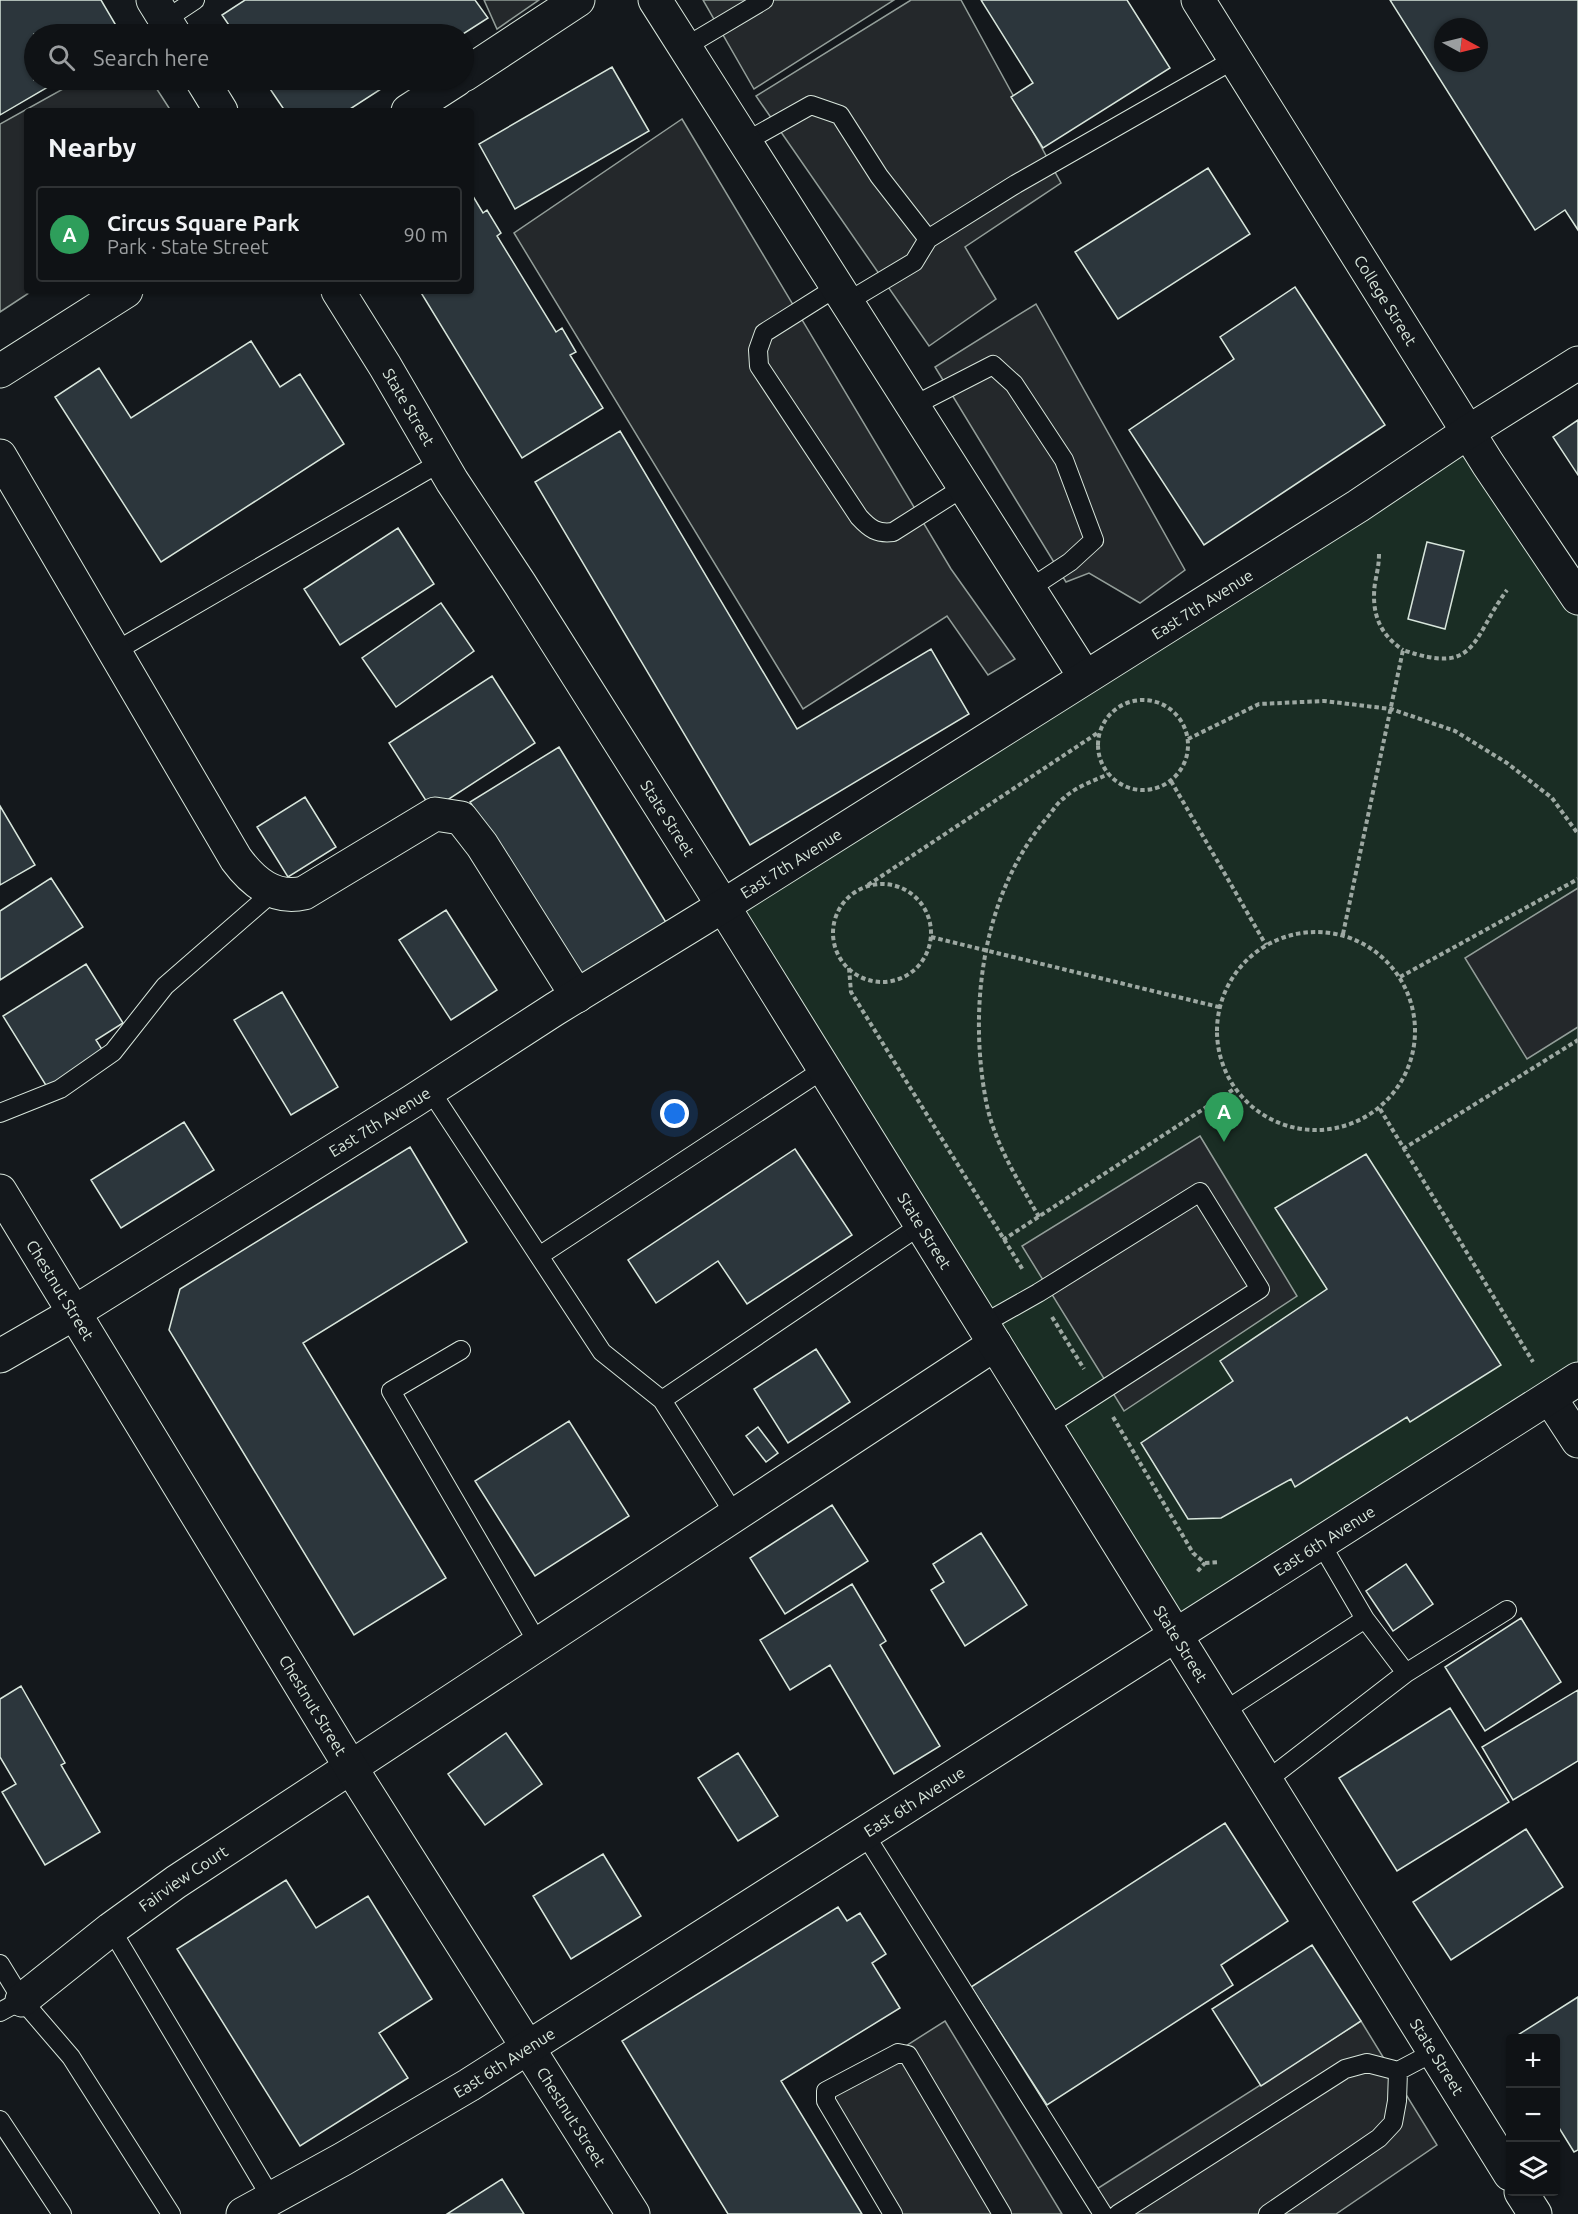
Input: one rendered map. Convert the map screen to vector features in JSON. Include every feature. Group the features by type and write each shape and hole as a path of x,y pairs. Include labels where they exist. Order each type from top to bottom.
{"street":[{"path":"474,68 579,0"},
{"path":"655,0 1085,677"},
{"name":"College Street","path":"1198,0 1468,432 1578,598"},
{"path":"208,90 219,108"},
{"path":"413,108 441,90"},
{"path":"0,371 121,294"},
{"name":"State Street","path":"340,294 441,462 723,906 1506,2168"},
{"name":"East 7th Avenue","path":"0,1356 73,1313 723,906 1358,506 1468,432 1578,363"},
{"path":"0,456 245,872 260,885 273,892 290,895 304,893 435,814 461,818 482,844 577,996"},
{"name":"Chestnut Street","path":"0,1191 352,1768 633,2214"},
{"name":"Fairview Court","path":"11,2006 176,1882 735,1515 989,1334"},
{"name":"East 6th Avenue","path":"243,2214 386,2134 529,2047 1578,1379"},
{"path":"1550,1398 1578,1441"},
{"path":"1524,2196 1535,2214"}],"lane":[{"path":"164,18 195,0"},
{"path":"685,47 764,0"},
{"path":"964,487 893,532 880,533 870,528 859,517 759,366 758,350 764,333 914,262 928,239 1016,184 1235,59"},
{"path":"745,142 812,105 840,115 879,176 928,239"},
{"path":"913,406 993,365 1014,384 1064,460 1094,540 1070,562 1029,589"},
{"path":"114,652 441,462"},
{"path":"0,1113 60,1089 113,1052 165,986 273,892"},
{"path":"539,1256 824,1069"},
{"path":"430,1090 602,1352 662,1400 735,1515"},
{"path":"989,1334 1038,1293 1200,1192 1260,1289 1046,1427"},
{"path":"662,1400 921,1225"},
{"path":"461,1350 391,1391 539,1645"},
{"path":"1320,1542 1365,1619 1406,1673"},
{"path":"1266,1781 1406,1673 1507,1610"},
{"path":"1223,1712 1365,1619"},
{"path":"864,1833 1102,2214"},
{"path":"111,1929 272,2199"},
{"path":"0,1964 11,2006 71,2057 171,2214"},
{"path":"1118,2214 1140,2208 1345,2069 1367,2063 1398,2071 1434,2052"},
{"path":"893,2214 826,2101 826,2091 898,2053 908,2055 1002,2214"},
{"path":"1268,2214 1379,2138 1393,2122 1397,2101 1398,2071"},
{"path":"0,2120 62,2214"}],"path":[{"path":"1379,554 1375,584 1375,613 1389,640 1403,650 1425,657 1447,660 1470,650 1484,629 1494,607 1507,590"},
{"path":"1343,934 1403,650"},
{"path":"1146,700 1161,704 1174,712 1183,724 1188,738 1185,762 1171,781 1159,788 1131,789 1119,784 1108,774 1100,761 1097,746 1100,731 1106,718 1118,707 1131,701 1146,700"},
{"path":"1188,738 1259,704 1324,701 1391,709 1455,731 1507,763 1552,798 1578,834"},
{"path":"865,887 881,884 897,886 912,894 923,906 930,921 931,937 923,959 907,976 892,981 877,982 849,968 839,956 834,940 834,924 840,908 850,896 1100,731"},
{"path":"1039,1217 1002,1152 986,1102 980,1049 980,993 987,952 1008,877 1034,834 1064,796 1108,774"},
{"path":"1171,781 1266,945"},
{"path":"1400,977 1578,879"},
{"path":"1317,931 1343,934 1366,944 1379,954 1400,977 1412,1003 1416,1032 1412,1061 1399,1087 1380,1109 1352,1125 1319,1132 1287,1127 1257,1112 1234,1089 1222,1064 1216,1036 1219,1007 1229,982 1245,961 1266,945 1290,934 1317,931"},
{"path":"931,937 1219,1007"},
{"path":"1403,1149 1578,1041"},
{"path":"1003,1240 1234,1089"},
{"path":"1380,1109 1533,1362"}],"green space":[{"path":"1468,432 1578,604 1578,1378 1175,1635 723,906"}],"shaded area":[{"path":"484,0 539,0 497,29"},
{"path":"703,0 894,0 754,89"},
{"path":"911,0 961,0 1061,183 965,247 996,299 929,346 756,96"},
{"path":"61,90 157,90 169,108 29,108"},
{"path":"24,111 24,294 27,294 0,312 0,124"},
{"path":"682,119 951,569 1015,659 988,675 947,616 803,709 514,233"},
{"path":"1036,304 1185,570 1140,603 1089,573 1066,582 935,367"},
{"path":"1578,888 1578,1027 1527,1059 1465,958"},
{"path":"1200,1136 1297,1296 1124,1411 1022,1246"},
{"path":"945,2021 1062,2214 883,2214 818,2102"},
{"path":"1361,2021 1437,2145 1336,2214 1107,2214 1092,2192"}],"building":[{"path":"0,0 101,0 115,24 24,24 24,90 43,90 0,115"},
{"path":"245,0 475,0 488,18 474,27 474,24 228,24 222,15"},
{"path":"981,0 1127,0 1170,68 1043,148 1011,97 1033,83"},
{"path":"1390,0 1578,0 1578,230 1565,210 1535,230 1435,72 1488,72 1488,18 1434,18 1434,70"},
{"path":"612,67 649,131 515,209 479,144"},
{"path":"271,90 380,90 352,108 283,108"},
{"path":"1208,168 1250,234 1118,319 1075,252"},
{"path":"474,198 483,213 487,210 501,233 497,236 556,332 562,328 576,352 570,355 603,408 522,458 422,294 474,294"},
{"path":"1295,287 1385,425 1204,545 1129,430 1234,359 1220,337"},
{"path":"251,341 280,387 300,374 344,444 161,562 55,397 99,368 131,418"},
{"path":"1578,420 1578,475 1553,437"},
{"path":"620,431 797,729 931,649 969,714 750,845 535,482"},
{"path":"398,528 434,584 340,645 304,589"},
{"path":"1427,542 1464,551 1445,629 1408,619"},
{"path":"441,603 474,651 396,707 362,658"},
{"path":"492,676 535,743 432,810 389,743"},
{"path":"559,747 667,924 577,979 470,802"},
{"path":"305,797 336,847 288,877 257,827"},
{"path":"0,806 35,865 0,885"},
{"path":"51,878 83,927 0,980 0,911"},
{"path":"446,910 497,990 451,1020 399,940"},
{"path":"86,964 123,1023 96,1040 103,1051 47,1087 3,1016"},
{"path":"282,992 338,1087 291,1115 234,1020"},
{"path":"184,1122 214,1170 121,1228 91,1180"},
{"path":"410,1147 467,1242 303,1343 446,1578 354,1635 169,1330 180,1289"},
{"path":"795,1149 852,1235 747,1304 718,1261 656,1303 628,1260"},
{"path":"1366,1154 1501,1365 1410,1422 1407,1417 1295,1487 1291,1479 1221,1518 1188,1519 1141,1443 1233,1381 1220,1361 1327,1289 1275,1208"},
{"path":"816,1349 850,1402 788,1443 754,1389"},
{"path":"569,1421 629,1516 535,1576 475,1481"},
{"path":"758,1427 778,1453 766,1462 746,1436"},
{"path":"832,1505 868,1561 785,1614 750,1558"},
{"path":"981,1533 1027,1605 965,1646 931,1590 944,1582 933,1564"},
{"path":"1406,1564 1433,1604 1393,1631 1366,1591"},
{"path":"852,1584 886,1641 880,1645 940,1746 894,1774 830,1665 790,1690 760,1640"},
{"path":"1521,1618 1561,1682 1485,1731 1445,1667"},
{"path":"21,1686 65,1763 61,1765 100,1832 45,1865 2,1792 16,1784 0,1757 0,1699"},
{"path":"1578,1690 1578,1761 1513,1800 1482,1747"},
{"path":"1450,1708 1509,1802 1397,1871 1339,1778"},
{"path":"506,1733 542,1784 485,1825 448,1774"},
{"path":"738,1753 778,1816 738,1841 698,1778"},
{"path":"1225,1823 1288,1921 1221,1965 1233,1985 1047,2105 971,1987"},
{"path":"1526,1829 1563,1887 1451,1960 1413,1902"},
{"path":"603,1854 641,1916 571,1959 533,1896"},
{"path":"286,1880 316,1928 368,1896 432,1999 379,2033 408,2078 300,2146 177,1949"},
{"path":"838,1907 847,1921 860,1913 886,1954 872,1963 900,2008 781,2081 862,2214 728,2214 622,2041"},
{"path":"1312,1945 1361,2021 1261,2086 1212,2009"},
{"path":"1578,1997 1578,2150 1574,2152 1560,2129 1560,2034 1519,2034"},
{"path":"502,2179 524,2214 447,2214"}],"place":[{"name":"Circus Square Park","path":"1224,1142"}]}
